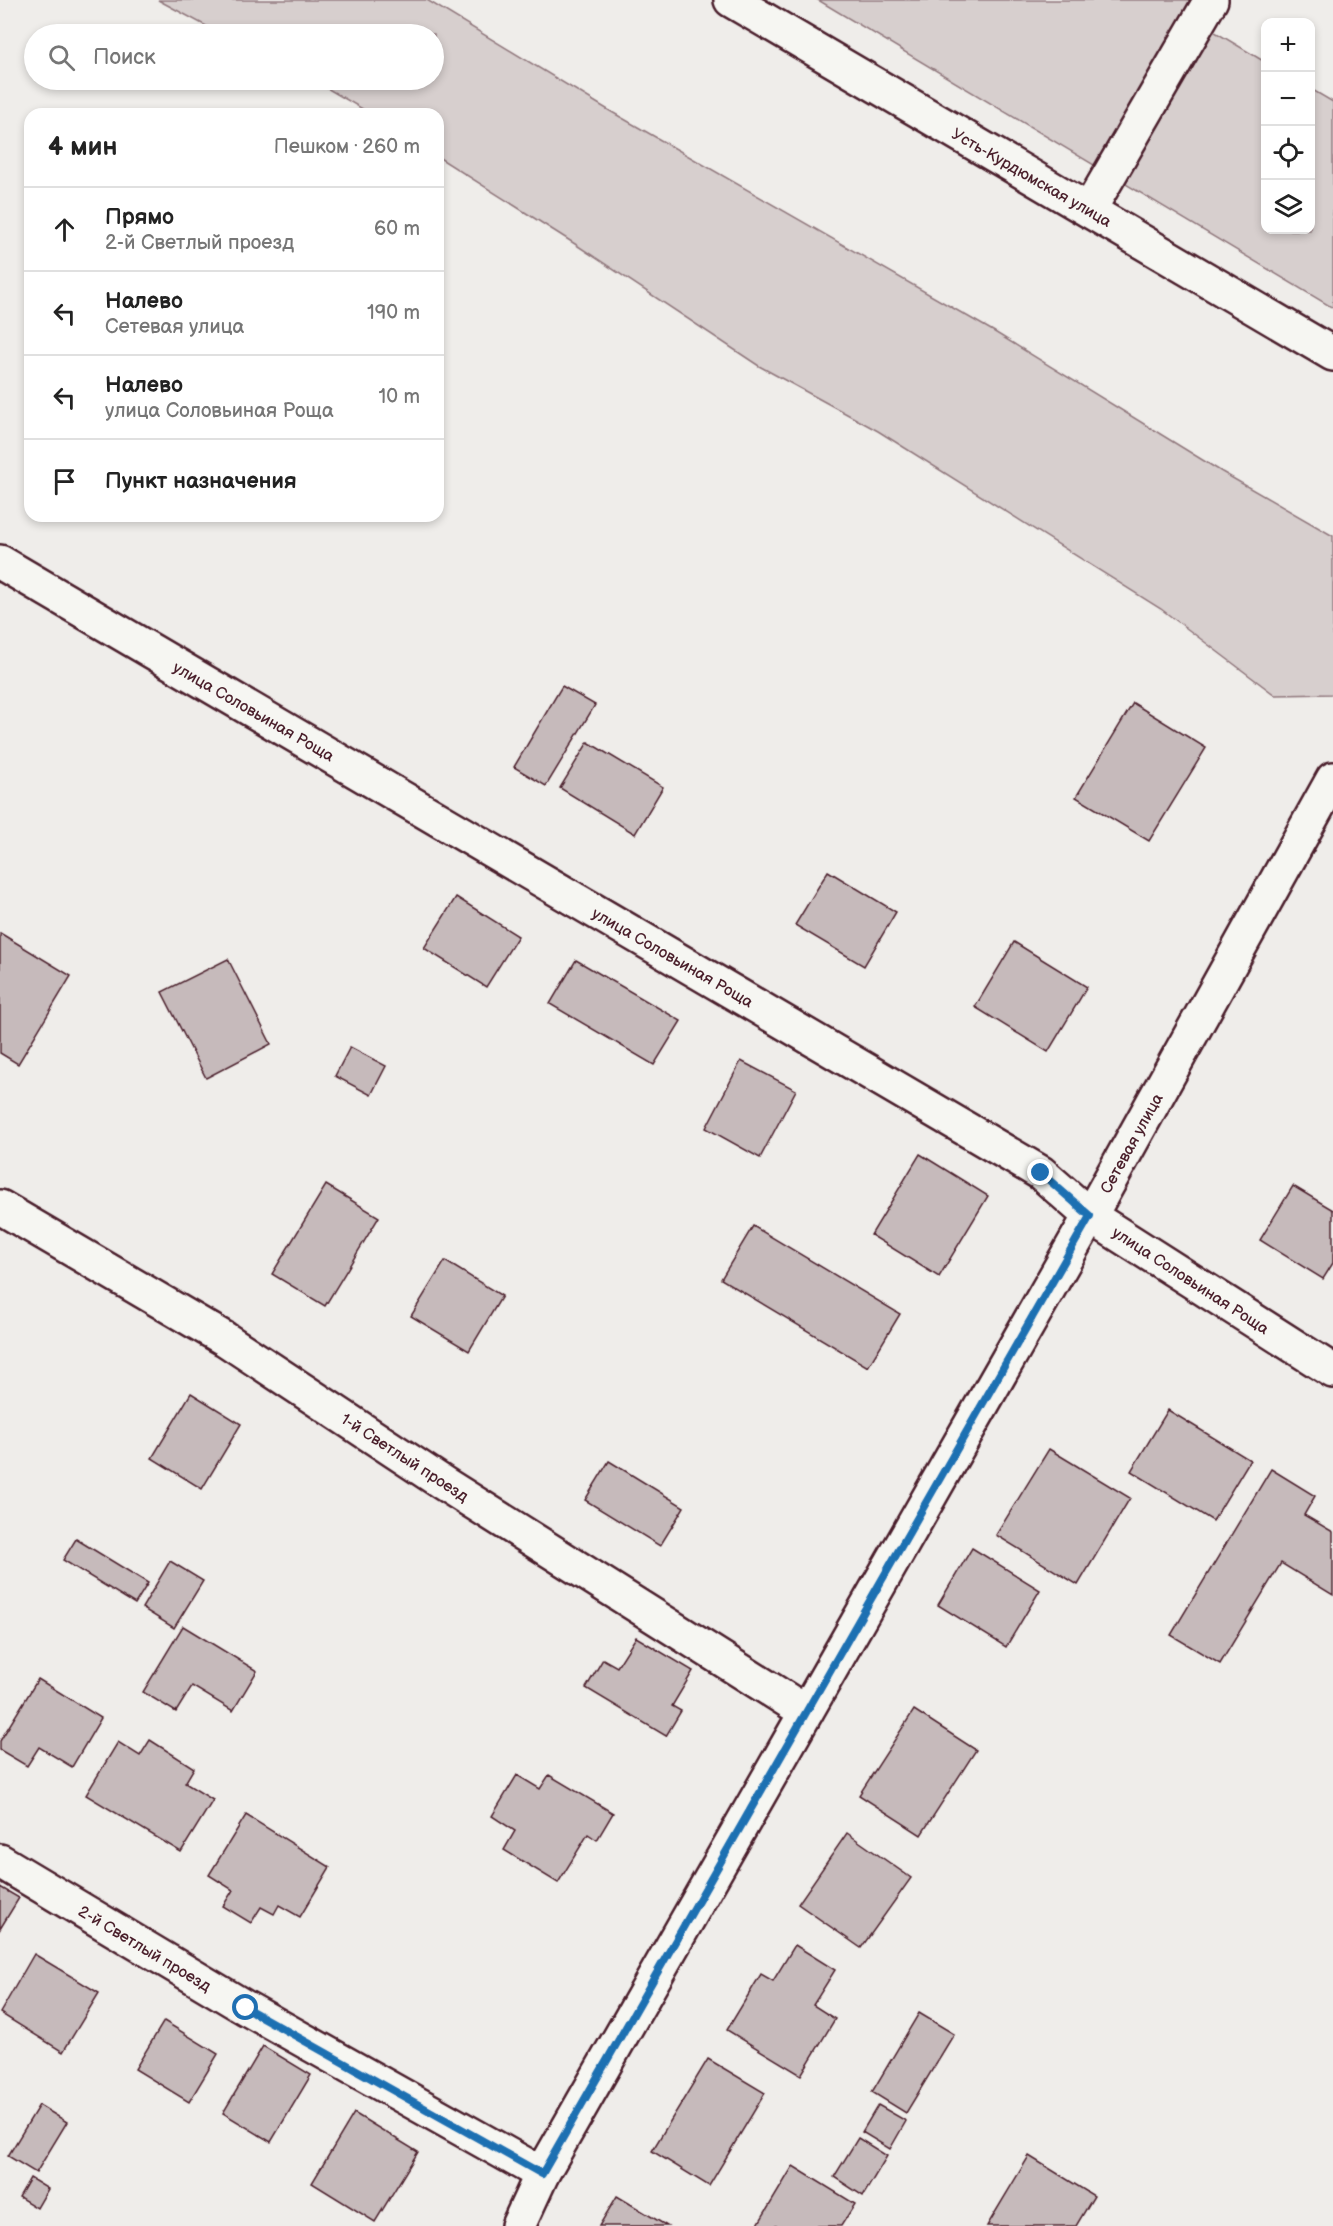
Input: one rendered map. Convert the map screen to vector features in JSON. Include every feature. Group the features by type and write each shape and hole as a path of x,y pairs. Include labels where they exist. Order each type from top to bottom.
{"street":[{"name":"Усть-Курдюмская улица","path":"731,0 1333,354"},
{"path":"1089,210 1211,0"},
{"name":"улица Соловьиная Роща","path":"0,562 1041,1173 1090,1216 1333,1371"},
{"name":"Сетевая улица","path":"518,2226 542,2174 1090,1216 1333,780"},
{"name":"1-й Светлый проезд","path":"0,1207 225,1339 443,1483 806,1712"},
{"name":"2-й Светлый проезд","path":"0,1862 246,2008 542,2174"}],"shaded area":[{"path":"158,0 427,0 610,111 993,331 1222,472 1333,536 1333,694 1275,695 1161,609 878,431 759,366 444,161 444,108 361,108 330,90 444,90 444,24 202,24"},
{"path":"818,0 1190,0 1210,29 1261,60 1261,234 1315,234 1315,91 1333,102 1333,308"}],"building":[{"path":"562,686 595,705 546,786 514,767"},
{"path":"1133,703 1206,748 1149,841 1076,797"},
{"path":"588,742 663,787 635,834 560,788"},
{"path":"828,871 896,912 864,966 795,925"},
{"path":"456,897 518,936 486,987 424,948"},
{"path":"0,933 71,976 18,1064 0,1053"},
{"path":"1014,942 1087,987 1048,1052 975,1007"},
{"path":"228,959 271,1044 206,1078 162,992"},
{"path":"576,960 681,1021 654,1065 550,1004"},
{"path":"350,1047 386,1066 371,1095 335,1076"},
{"path":"741,1061 796,1090 760,1158 706,1128"},
{"path":"920,1154 988,1196 939,1277 871,1235"},
{"path":"326,1185 379,1217 325,1306 272,1274"},
{"path":"1293,1186 1333,1210 1333,1263 1323,1279 1260,1240"},
{"path":"753,1226 900,1314 868,1367 721,1279"},
{"path":"445,1261 502,1296 469,1351 411,1316"},
{"path":"191,1393 241,1424 202,1489 152,1458"},
{"path":"1168,1410 1250,1460 1213,1521 1131,1471"},
{"path":"1049,1449 1130,1498 1078,1585 996,1535"},
{"path":"609,1461 684,1507 660,1546 585,1500"},
{"path":"1271,1469 1315,1496 1304,1515 1333,1532 1333,1595 1281,1563 1220,1664 1171,1635"},
{"path":"76,1539 148,1583 135,1604 63,1560"},
{"path":"972,1548 1040,1590 1006,1647 938,1605"},
{"path":"170,1561 203,1581 174,1628 142,1608"},
{"path":"183,1626 257,1671 233,1711 192,1686 176,1712 143,1692"},
{"path":"636,1637 693,1671 672,1706 681,1711 666,1736 586,1688 603,1659 617,1667"},
{"path":"38,1679 101,1718 72,1767 39,1747 27,1766 0,1750 0,1741"},
{"path":"914,1710 976,1750 921,1835 859,1795"},
{"path":"150,1740 194,1768 185,1783 213,1800 181,1852 86,1795 118,1742 140,1756"},
{"path":"517,1775 540,1789 549,1775 613,1813 597,1840 588,1834 558,1883 504,1850 515,1831 492,1816"},
{"path":"246,1815 330,1867 300,1917 279,1905 274,1914 261,1907 251,1923 223,1906 233,1890 209,1875"},
{"path":"847,1833 911,1878 861,1948 798,1904"},
{"path":"0,1887 19,1898 0,1929"},
{"path":"795,1945 835,1970 813,2005 835,2019 801,2075 727,2030 761,1974 773,1981"},
{"path":"34,1954 99,1993 63,2052 0,2013"},
{"path":"919,2013 954,2034 906,2113 872,2092"},
{"path":"164,2021 218,2054 189,2102 135,2069"},
{"path":"263,2046 311,2075 271,2142 223,2113"},
{"path":"708,2059 765,2093 709,2186 652,2151"},
{"path":"39,2105 67,2122 36,2173 8,2156"},
{"path":"878,2105 906,2121 890,2149 862,2132"},
{"path":"354,2113 418,2152 375,2222 312,2183"},
{"path":"858,2138 887,2156 863,2196 834,2177"},
{"path":"1029,2156 1094,2196 1076,2226 987,2226"},
{"path":"793,2166 855,2204 841,2226 757,2226"},
{"path":"30,2178 48,2189 37,2208 19,2197"},
{"path":"617,2196 667,2226 599,2226"}],"route":[{"path":"246,2008 446,2118 542,2174 1090,1216 1041,1173"}]}
